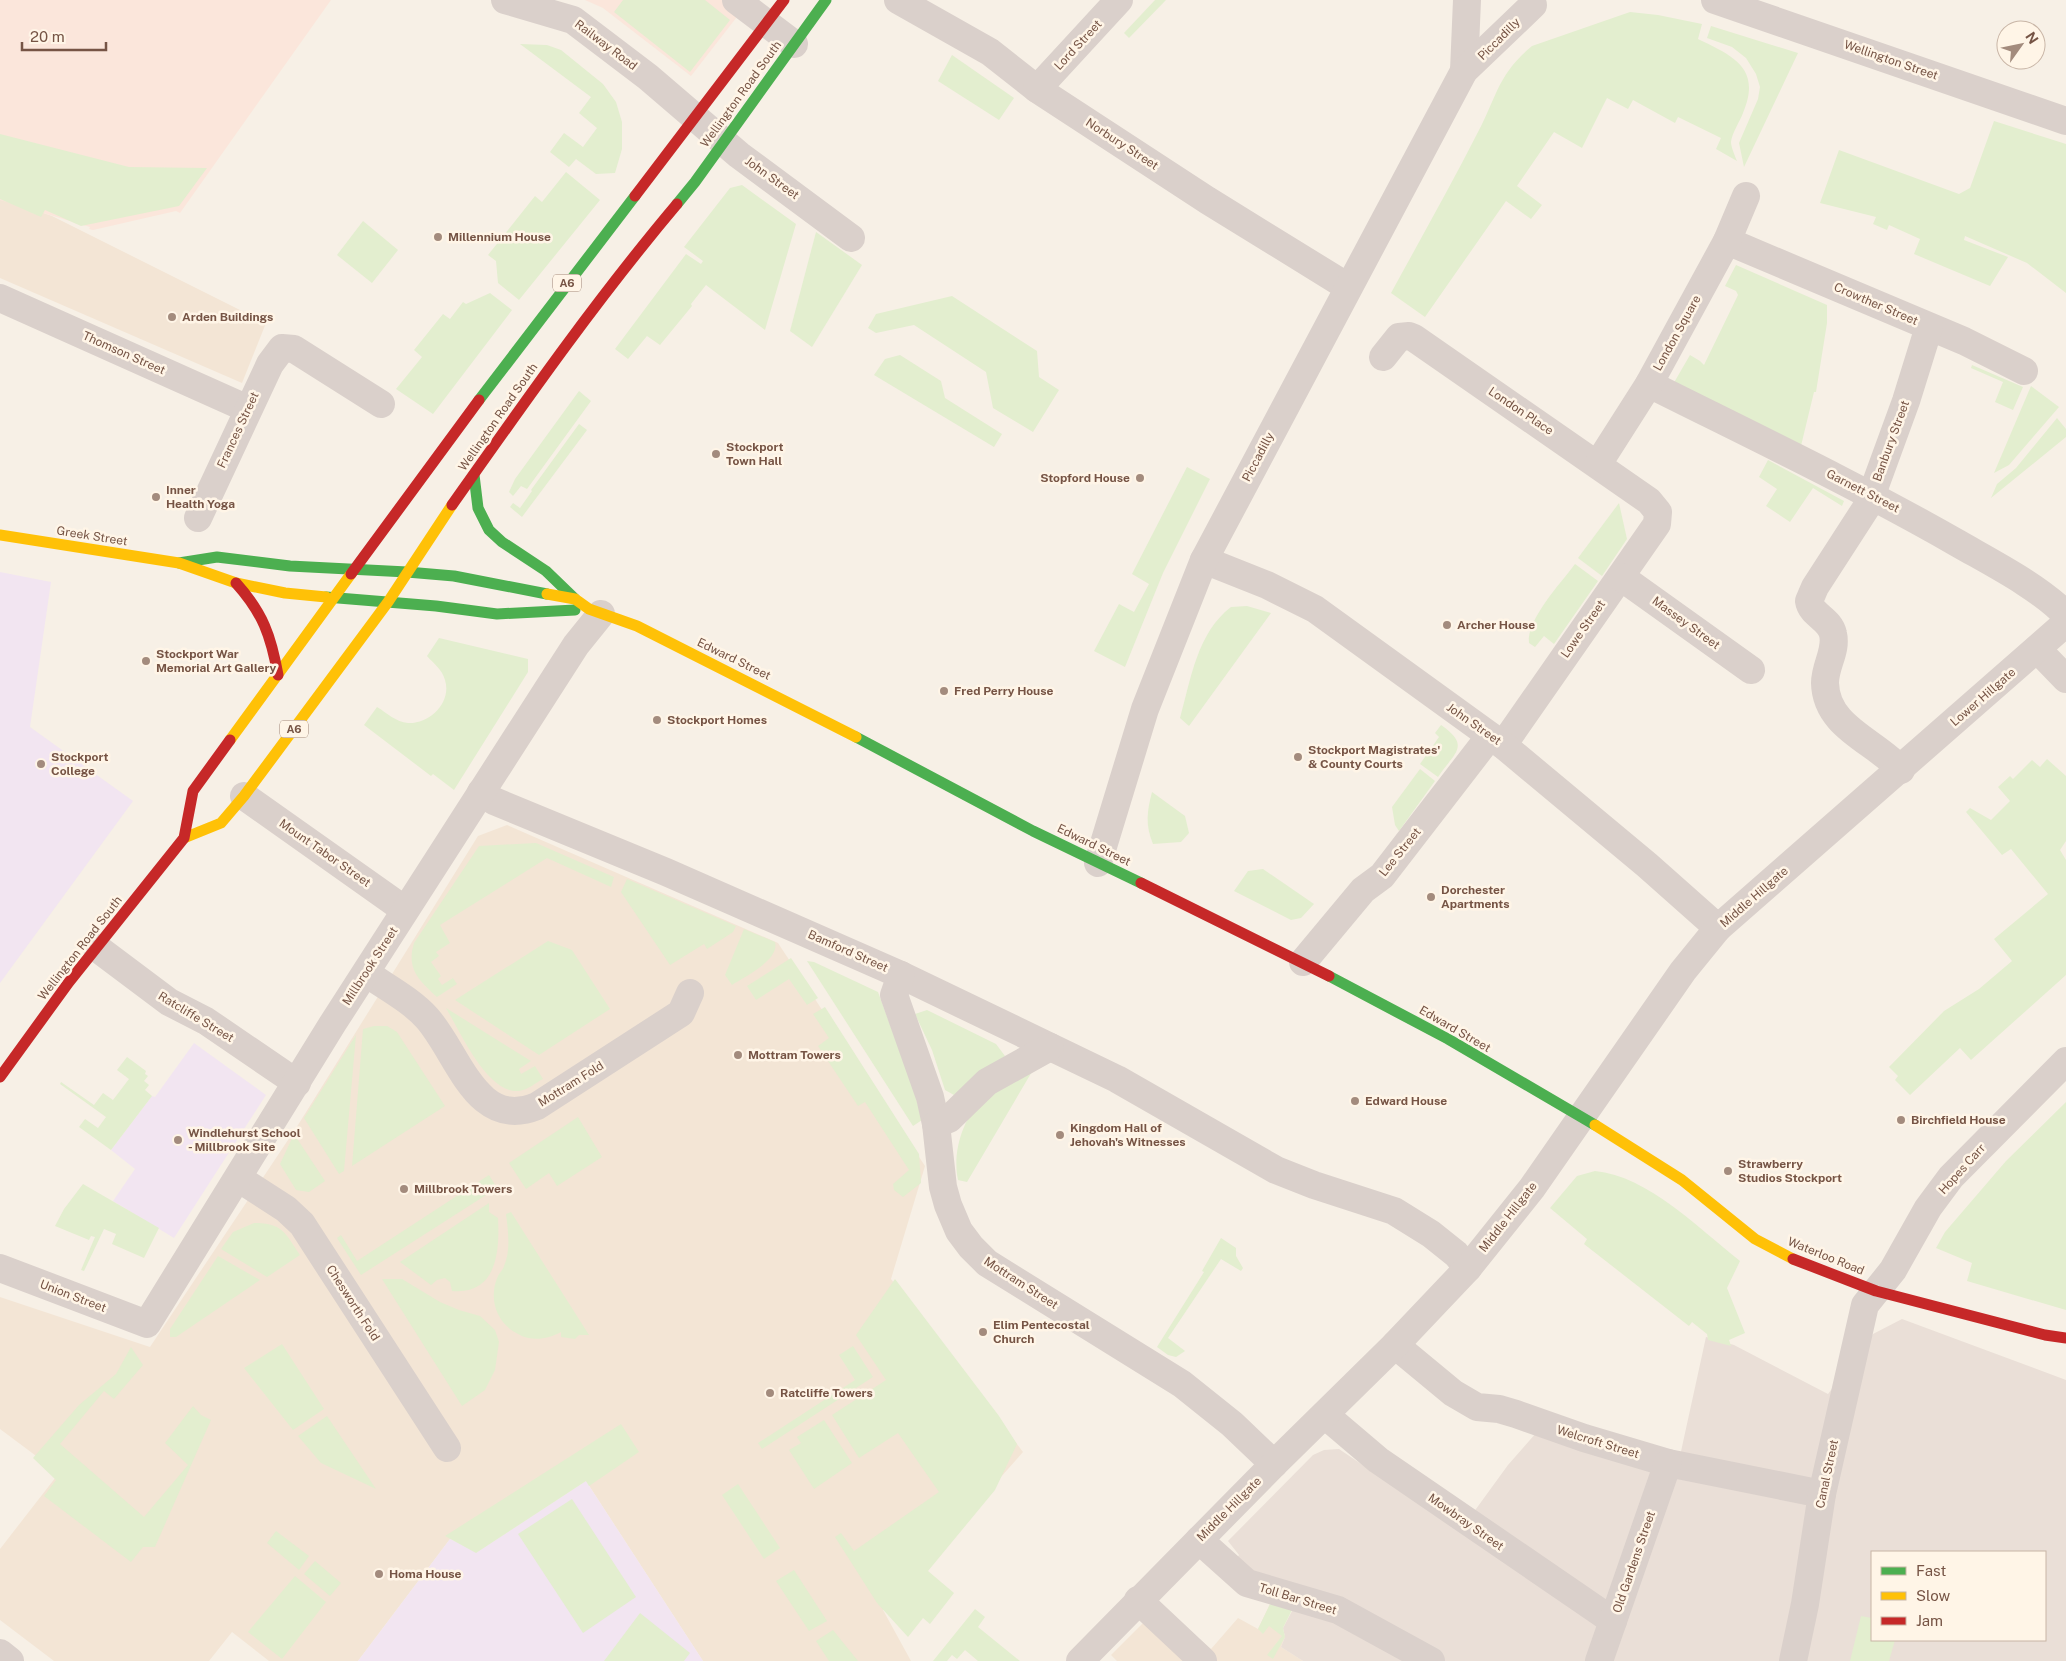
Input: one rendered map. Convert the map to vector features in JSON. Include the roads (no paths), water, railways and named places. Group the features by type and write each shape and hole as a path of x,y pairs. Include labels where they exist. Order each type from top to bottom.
{"main road":[{"name":"Wellington Road South","path":"0,1077 97,948 184,838 193,791 411,490 784,0"},
{"name":"Wellington Road South","path":"184,838 221,823 244,796 388,602 545,373 724,141 826,0"},
{"path":"474,475 479,514 486,528 496,539 535,562 557,580 575,599"},
{"name":"Greek Street","path":"0,535 179,563 236,583 286,593 333,598"},
{"name":"Greek Street","path":"179,563 217,557 290,566 354,570"},
{"name":"Edward Street","path":"354,570 454,576 575,599 595,611 637,626 791,703 935,780 1098,863 1303,962 1448,1039 1580,1117"},
{"path":"236,583 252,599 264,617 278,675"},
{"name":"Edward Street","path":"333,598 436,606 497,614 595,611"},
{"name":"Waterloo Road","path":"1580,1117 1633,1147 1682,1180 1755,1239 1789,1258 1876,1291 2045,1335 2066,1338"}],"street":[{"name":"Railway Road","path":"505,0 573,20 618,52 695,116"},
{"path":"736,0 794,44"},
{"name":"Norbury Street","path":"898,0 990,52 1037,89 1207,200 1348,287"},
{"name":"Lord Street","path":"1037,89 1119,0"},
{"name":"Piccadilly","path":"1464,71 1467,0"},
{"name":"Wellington Street","path":"1715,0 2066,121"},
{"name":"Piccadilly","path":"1098,863 1145,709 1204,560 1464,71 1487,52 1531,2"},
{"name":"John Street","path":"695,116 724,141 852,238"},
{"name":"London Square","path":"1598,464 1649,384 1728,241 1746,196"},
{"name":"Crowther Street","path":"1728,241 2004,359 2024,371"},
{"name":"Thomson Street","path":"0,298 248,410"},
{"name":"Banbury Street","path":"1900,770 1892,760 1843,724 1832,708 1825,682 1835,642 1828,622 1811,607 1809,601 1814,587 1868,505 1875,480 1906,401 1929,327"},
{"name":"London Place","path":"1384,357 1399,337 1414,338 1598,464 1649,501 1658,512"},
{"name":"Frances Street","path":"198,518 248,410 279,350 285,347 294,349 381,404"},
{"name":"Garnett Street","path":"1649,384 1872,495 1984,558 2056,604 2066,615"},
{"name":"Lowe Street","path":"1496,741 1621,576 1657,524 1658,512"},
{"name":"John Street","path":"1204,560 1301,600 1496,741 1647,865 1718,928"},
{"name":"Massey Street","path":"1621,576 1751,670"},
{"name":"Millbrook Street","path":"147,1324 405,910 576,646 595,611"},
{"name":"Lower Hillgate","path":"1900,770 2066,623"},
{"path":"2037,649 2066,679"},
{"name":"Lee Street","path":"1303,962 1363,890 1382,876 1496,741"},
{"name":"Middle Hillgate","path":"1086,1654 1395,1345 1468,1268 1532,1188 1652,1013 1700,948 1718,928 1900,770"},
{"name":"Bamford Street","path":"481,792 494,801 666,872 901,975 1116,1079 1276,1170 1314,1185 1394,1211 1431,1234 1456,1254 1468,1268"},
{"name":"Mount Tabor Street","path":"244,796 405,910"},
{"name":"Ratcliffe Street","path":"97,948 169,1002 206,1021 297,1083"},
{"name":"Mottram Fold","path":"366,973 426,1016 479,1096 498,1109 511,1111 537,1106 681,1013 690,993"},
{"name":"Mottram Street","path":"901,975 894,995 921,1068 936,1124 943,1186 948,1205 959,1231 970,1247 987,1263 1182,1384 1232,1424 1274,1464"},
{"path":"936,1124 949,1120 987,1082 1050,1047"},
{"name":"Hopes Carr","path":"1876,1291 1893,1270 1928,1208 1951,1178 2066,1061"},
{"name":"Chesworth Fold","path":"238,1178 286,1209 302,1224 447,1448"},
{"name":"Union Street","path":"0,1268 147,1324"},
{"name":"Canal Street","path":"1793,1661 1805,1604 1822,1494 1865,1305 1876,1291"},
{"name":"Welcroft Street","path":"1395,1345 1469,1404 1516,1414 1584,1438 1668,1463 1822,1494"},
{"name":"Mowbray Street","path":"1325,1415 1378,1460 1613,1621"},
{"name":"Old Gardens Street","path":"1599,1661 1668,1463"},
{"name":"Toll Bar Street","path":"1199,1540 1247,1584 1338,1610 1431,1661"},
{"path":"1138,1600 1203,1661"},
{"path":"0,1653 10,1661"}],"place":[{"name":"Millennium House","path":"438,237"},
{"name":"Arden Buildings","path":"172,317"},
{"name":"Stockport Town Hall","path":"716,454"},
{"name":"Stopford House","path":"1140,478"},
{"name":"Inner Health Yoga","path":"156,497"},
{"name":"Archer House","path":"1447,625"},
{"name":"Stockport War Memorial Art Gallery","path":"146,661"},
{"name":"Fred Perry House","path":"944,691"},
{"name":"Stockport Homes","path":"657,720"},
{"name":"Stockport Magistrates' & County Courts","path":"1298,757"},
{"name":"Stockport College","path":"41,764"},
{"name":"Dorchester Apartments","path":"1431,897"},
{"name":"Mottram Towers","path":"738,1055"},
{"name":"Edward House","path":"1355,1101"},
{"name":"Birchfield House","path":"1901,1120"},
{"name":"Kingdom Hall of Jehovah's Witnesses","path":"1060,1135"},
{"name":"Windlehurst School - Millbrook Site","path":"178,1140"},
{"name":"Strawberry Studios Stockport","path":"1728,1171"},
{"name":"Millbrook Towers","path":"404,1189"},
{"name":"Elim Pentecostal Church","path":"983,1332"},
{"name":"Ratcliffe Towers","path":"770,1393"},
{"name":"Homa House","path":"379,1574"}]}
